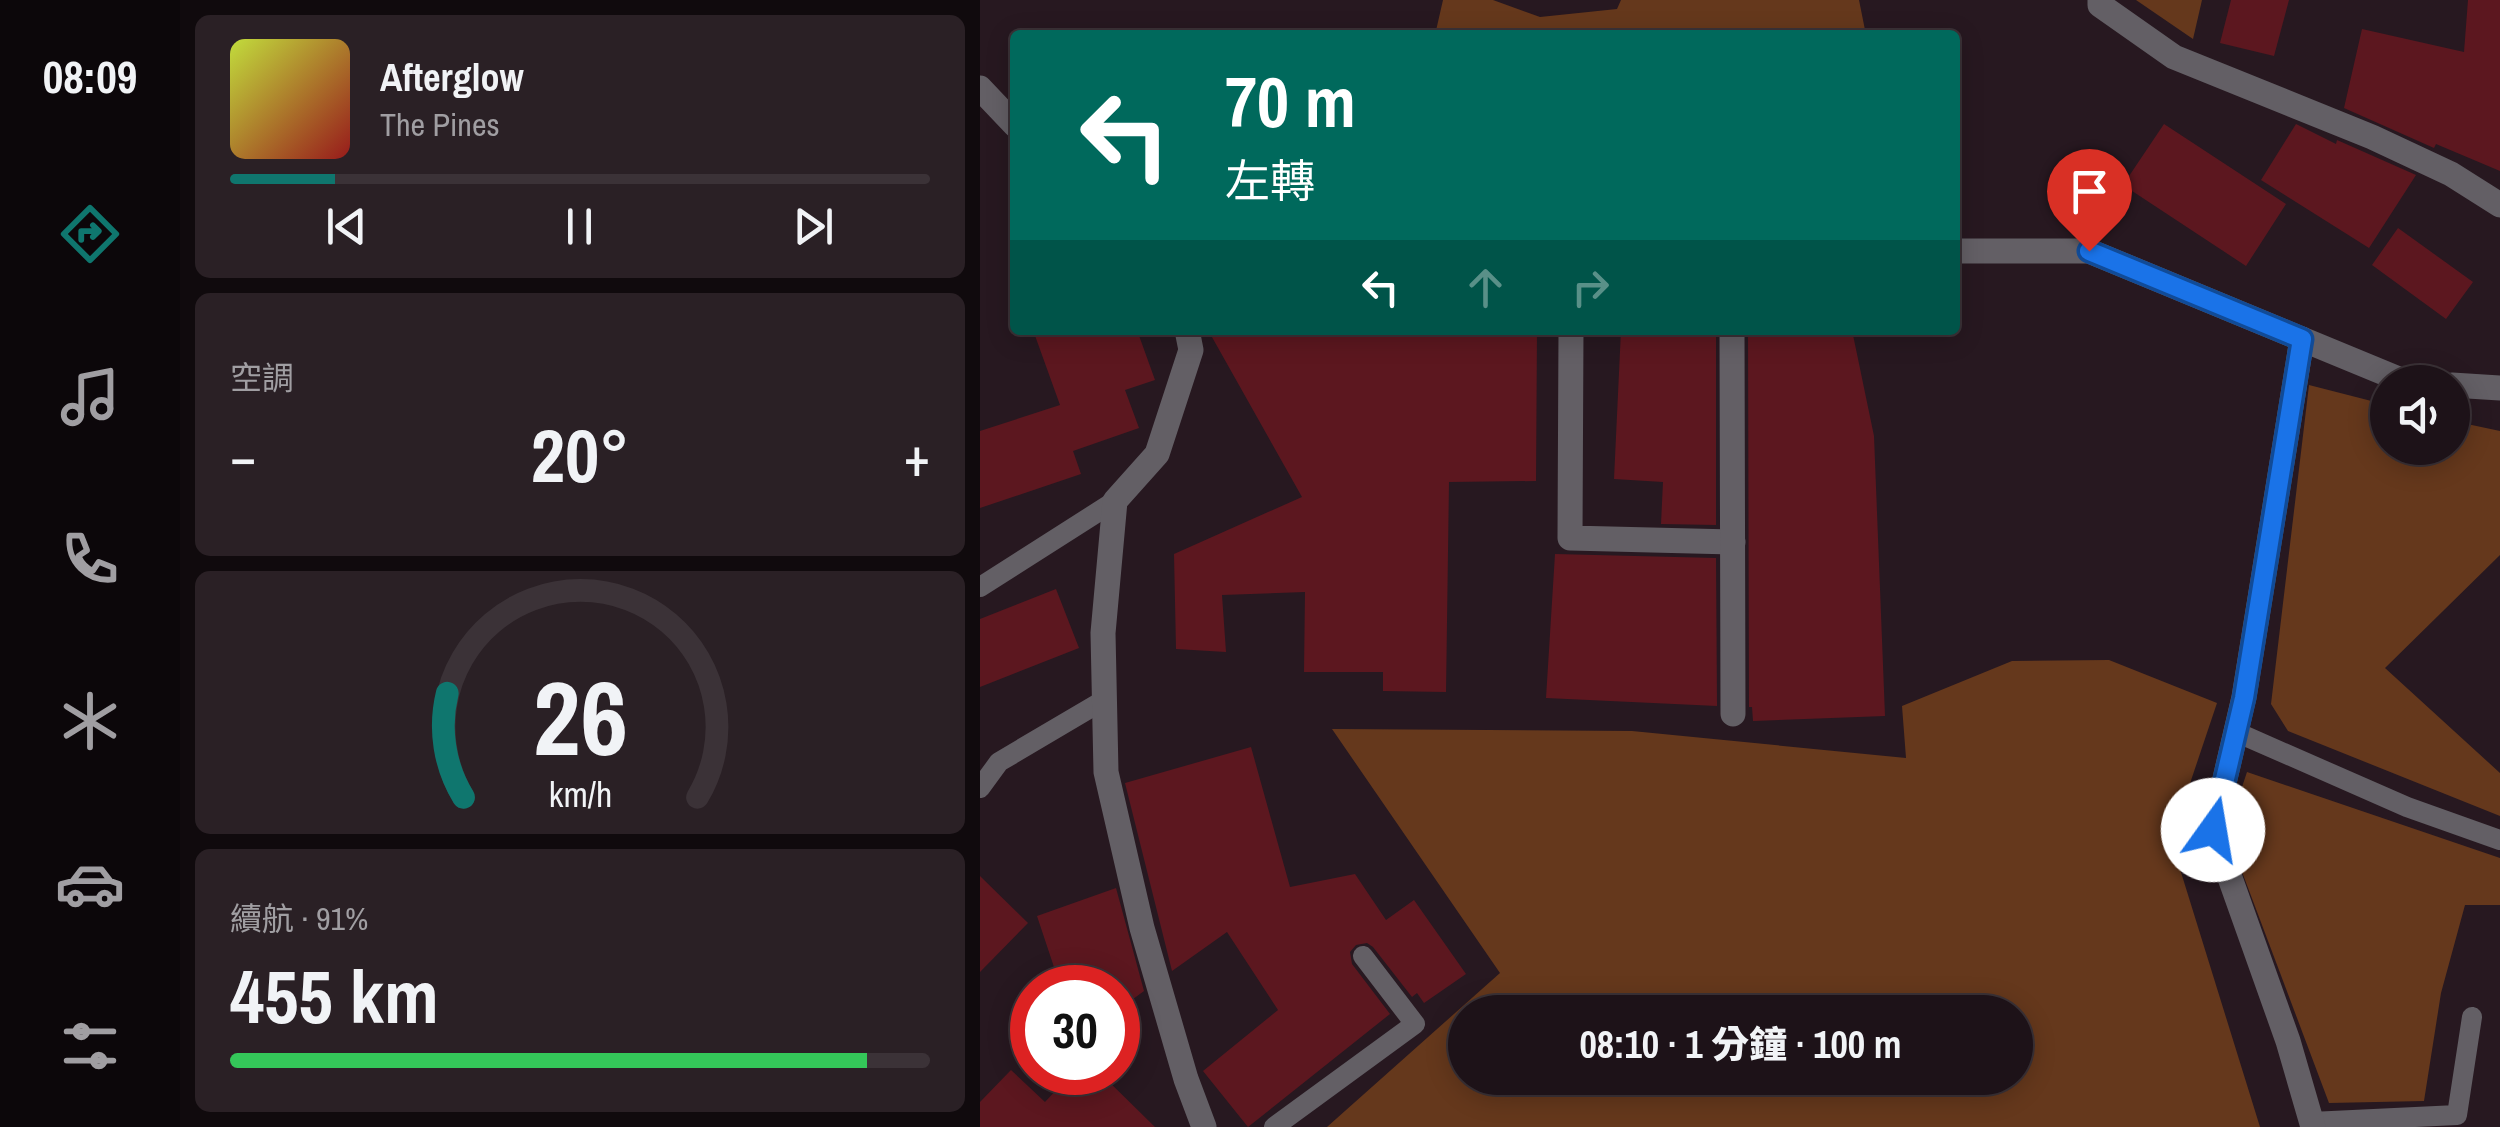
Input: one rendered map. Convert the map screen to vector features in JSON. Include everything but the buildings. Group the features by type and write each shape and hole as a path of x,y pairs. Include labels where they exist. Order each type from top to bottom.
{"street":[{"path":"2100,0 2100,4 2174,58 2372,136 2451,174 2500,205"},
{"path":"980,88 1010,120"},
{"path":"1960,251 2089,251 2370,367"},
{"path":"1188,335 1191,350 1157,454 1115,501 1103,633 1104,700 1106,772 1142,928 1204,1127"},
{"path":"1570,335 1570,538 1733,542"},
{"path":"1732,335 1733,714"},
{"path":"2302,339 2236,732 2213,830 2288,1040 2312,1125"},
{"path":"2470,387 2500,388"}],"lane":[{"path":"980,587 1115,501"},
{"path":"980,788 999,762 1104,700"},
{"path":"2236,732 2407,807 2500,840"},
{"path":"1274,1127 1415,1024 1362,956"},
{"path":"2312,1125 2457,1115 2472,1017"}],"shaded area":[{"path":"1443,0 1493,0 1540,17 1617,9 1621,0 1859,0 1865,30 1436,30"},
{"path":"2136,0 2202,0 2193,39"},
{"path":"2309,385 2370,401 2370,465 2470,465 2470,425 2500,431 2500,555 2385,668 2500,773 2500,816 2288,731 2271,704"},
{"path":"2109,660 2217,703 2171,840 2260,1127 1327,1127 1448,1019 1448,1095 2033,1095 2033,995 1475,995 1500,973 1332,729 1632,731 1906,758 1902,706 2012,661"},
{"path":"2247,772 2500,858 2500,905 2465,905 2441,993 2424,1101 2329,1103 2227,832"}],"route":[{"path":"2089,251 2302,339 2244,698 2213,830"}]}
